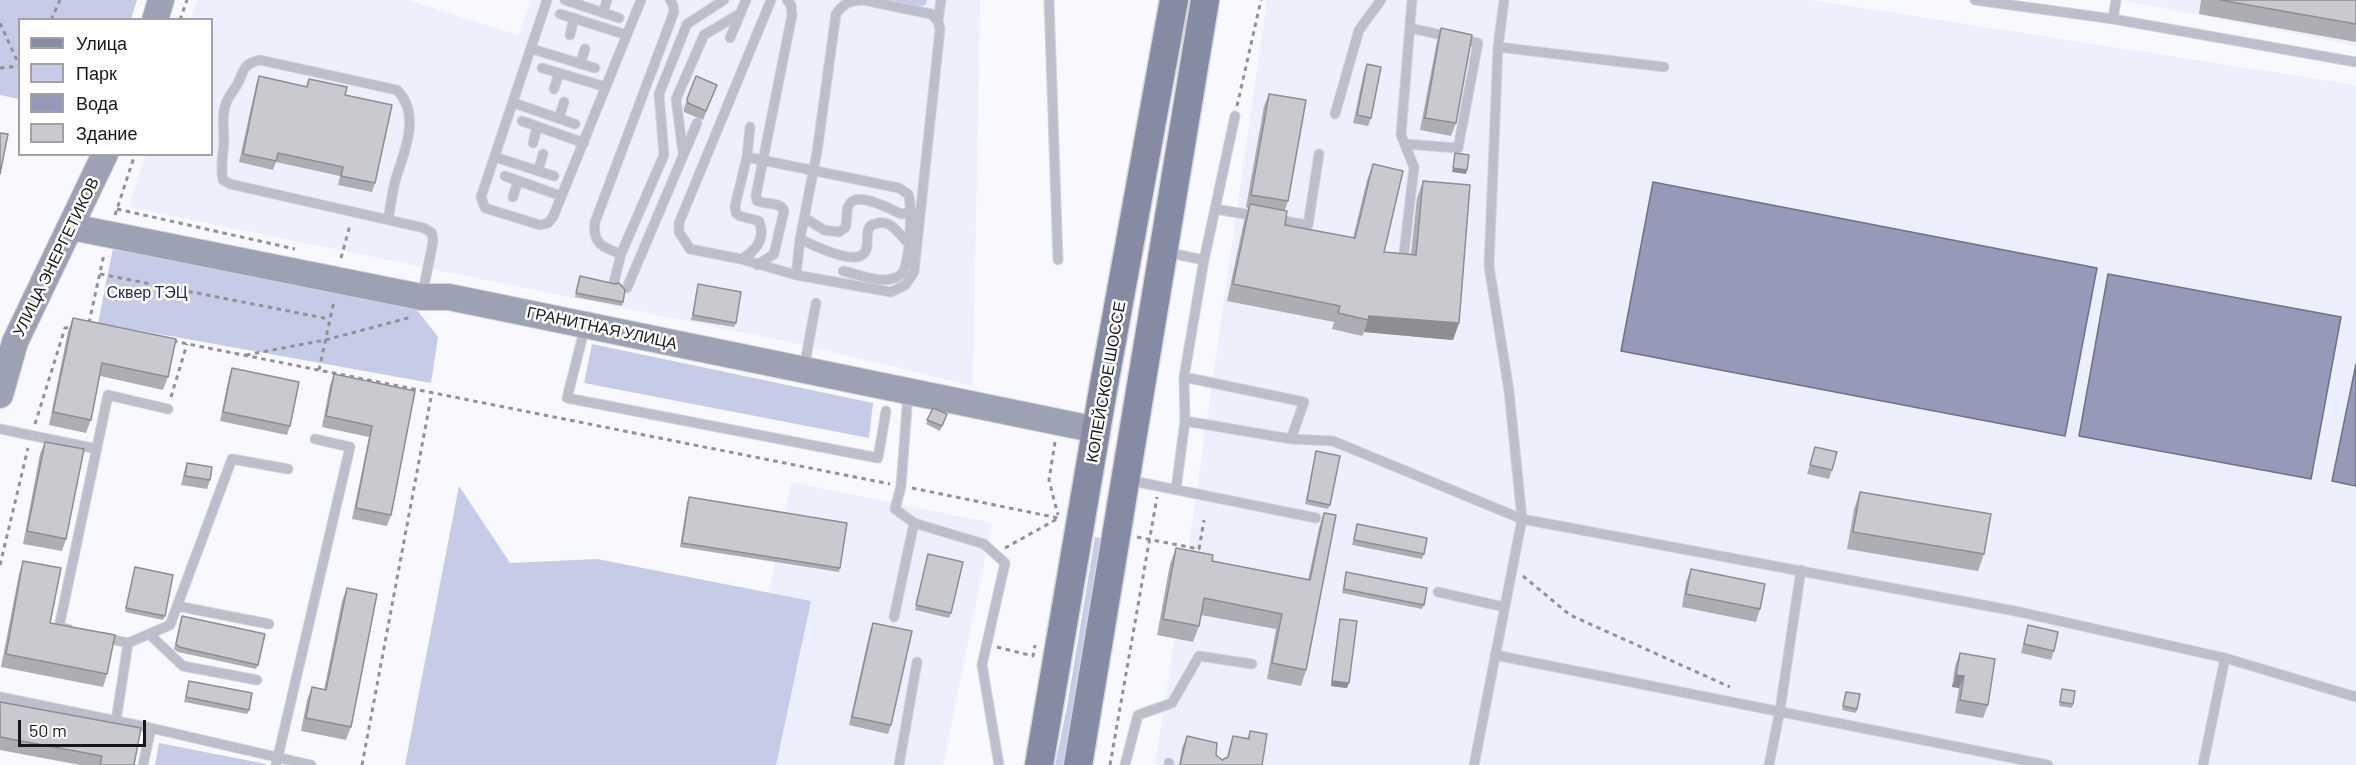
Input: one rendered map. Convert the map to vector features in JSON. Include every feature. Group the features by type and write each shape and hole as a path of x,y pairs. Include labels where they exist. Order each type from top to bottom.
{"main road":[{"name":"КОПЕЙСКОЕ ШОССЕ","path":"1039,765 1174,0"},
{"name":"КОПЕЙСКОЕ ШОССЕ","path":"1078,765 1205,0"},
{"name":"ГРАНИТНАЯ УЛИЦА","path":"1097,430 1132,437"}],"street":[{"path":"156,18 161,0"},
{"name":"УЛИЦА ЭНЕРГЕТИКОВ","path":"0,395 7,340 72,227 104,156"},
{"name":"ГРАНИТНАЯ УЛИЦА","path":"72,227 108,236 340,270 417,307 450,297 1097,430"}],"lane":[{"path":"547,0 481,198 485,208 540,225 548,223 553,217 641,0"},
{"path":"565,0 619,18"},
{"path":"603,13 607,0"},
{"path":"621,254 604,247 597,241 594,232 595,222 674,12 670,0"},
{"path":"614,282 621,254 664,155 659,94 687,24 724,0"},
{"path":"730,38 746,0"},
{"path":"771,0 679,223 679,232 690,249 796,275 891,292 911,279 917,254 941,0"},
{"path":"757,265 774,254 784,211 779,205 757,201 756,195 792,15 791,4 787,0"},
{"path":"796,275 800,239 814,171 836,14 841,6 850,1 863,0 921,11 931,14 938,21"},
{"path":"1049,0 1058,260"},
{"path":"1335,114 1359,30 1381,0"},
{"path":"1402,262 1414,167 1401,135 1412,0"},
{"path":"1474,765 1522,519 1509,391 1489,266 1498,47 1504,0"},
{"path":"1975,0 2113,19 2356,62"},
{"path":"2113,19 2116,0"},
{"path":"683,155 676,99 704,34 741,13"},
{"path":"560,14 627,35"},
{"path":"570,35 574,18"},
{"path":"1405,144 1458,148 1478,43 1410,28"},
{"path":"1498,47 1664,67"},
{"path":"532,49 596,68"},
{"path":"580,64 585,49"},
{"path":"388,219 395,179 409,139 408,110 405,98 397,90 260,60 249,62 243,68 238,83 227,100 224,113 224,144 220,170 223,180 230,184 424,228 432,234 433,242 417,307"},
{"path":"542,68 606,87"},
{"path":"554,89 559,73"},
{"path":"559,118 564,102"},
{"path":"514,103 575,124"},
{"path":"1176,489 1185,421 1184,377 1204,260 1235,116"},
{"path":"522,122 584,143"},
{"path":"627,288 696,123"},
{"path":"533,143 537,127"},
{"path":"741,260 753,253 759,246 761,227 759,221 736,213 735,206 747,157 750,127"},
{"path":"538,171 543,154"},
{"path":"1215,209 1308,225 1319,154"},
{"path":"495,157 554,176"},
{"path":"747,157 899,188 908,194 912,211 903,273 894,279 883,280 843,271"},
{"path":"505,176 561,196"},
{"path":"513,197 518,181"},
{"path":"805,218 824,230 839,232 845,228 849,205 854,200 864,198 901,214 912,211"},
{"path":"800,239 838,255 854,258 862,255 867,249 867,232 870,226 883,221 890,224 908,243"},
{"path":"1162,251 1204,260"},
{"path":"803,370 816,303"},
{"path":"585,324 567,398 878,458 886,411"},
{"path":"1184,377 1305,402 1292,439"},
{"path":"909,391 901,486 895,509 914,523 984,544 1005,563 982,665 999,765"},
{"path":"82,632 59,627 108,395 168,409"},
{"path":"1185,421 1292,439 1333,441 1522,519 2015,611 2225,658 2356,696"},
{"path":"0,429 97,448"},
{"path":"277,761 350,447 315,439"},
{"path":"93,635 128,643 170,625 232,459 288,469"},
{"path":"1125,479 1316,519"},
{"path":"894,617 914,523"},
{"path":"1769,765 1780,710 1801,570"},
{"path":"1438,592 1504,607"},
{"path":"177,606 269,624"},
{"path":"149,634 183,666 256,680"},
{"path":"116,722 128,643"},
{"path":"1495,655 2048,765"},
{"path":"1125,765 1138,715 1172,703 1199,656 1252,664"},
{"path":"2203,765 2225,658"},
{"path":"899,765 917,662"},
{"path":"0,698 151,728 277,761 311,765"},
{"path":"143,765 151,728"}],"path":[{"path":"52,18 60,0"},
{"path":"181,18 186,0"},
{"path":"1235,116 1261,0"},
{"path":"0,23 18,65"},
{"path":"0,68 18,67"},
{"path":"89,325 108,236 134,156"},
{"path":"319,370 354,212"},
{"path":"100,274 329,319"},
{"path":"244,355 325,340 417,307"},
{"path":"0,565 32,436 65,328 77,326"},
{"path":"166,339 1059,518"},
{"path":"168,409 187,344"},
{"path":"362,765 432,392"},
{"path":"1110,765 1159,486"},
{"path":"1056,530 1059,518"},
{"path":"995,554 1059,518"},
{"path":"1117,534 1199,549 1204,520"},
{"path":"1513,567 1570,615 1738,691"},
{"path":"987,645 1033,656 1035,644"}],"shaded area":[{"path":"197,0 409,0 519,36 531,0 980,0 973,386 799,344 129,207 146,156 213,156 213,18 190,18"},
{"path":"1267,0 1812,0 2356,85 2356,765 1155,765"},
{"path":"2122,0 2356,0 2356,46"},
{"path":"791,482 992,523 943,765 734,765"}],"green space":[{"path":"0,0 137,0 131,18 18,18 18,99 0,95"},
{"path":"885,0 927,0 926,4 921,7"},
{"name":"Сквер ТЭЦ","path":"113,248 414,306 438,337 431,383 98,323"},
{"path":"592,344 873,403 869,438 584,383"},
{"path":"459,486 510,563 597,559 811,601 776,765 405,765"},
{"path":"1095,537 1101,538 1074,709 1063,765 1055,765 1067,707"},
{"path":"159,743 266,764 266,765 155,765"}],"water":[{"path":"1653,182 2097,268 2065,436 1621,351"},
{"path":"2108,274 2341,317 2311,479 2079,436"},
{"path":"2356,364 2356,486 2332,481"}],"building":[{"path":"2220,0 2356,0 2356,24"},
{"path":"1441,28 1472,35 1456,123 1425,118"},
{"path":"1367,64 1381,67 1371,118 1357,115"},
{"path":"259,76 307,87 309,79 347,87 345,95 392,105 375,183 341,176 343,167 278,153 276,161 243,154"},
{"path":"696,76 717,85 706,111 688,103 687,99"},
{"path":"1269,94 1306,100 1288,201 1251,195"},
{"path":"0,133 8,134 0,174"},
{"path":"1455,153 1469,155 1467,170 1453,168"},
{"path":"1373,164 1403,171 1384,252 1416,255 1423,181 1470,185 1459,323 1369,316 1368,320 1338,313 1340,306 1233,284 1250,204 1287,211 1285,225 1355,238"},
{"path":"580,276 619,283 625,290 623,302 576,293"},
{"path":"698,284 741,292 736,323 693,315"},
{"path":"73,318 176,339 168,377 102,363 91,420 53,412"},
{"path":"232,368 299,382 290,426 223,412"},
{"path":"334,374 415,391 391,515 356,508 372,426 326,416"},
{"path":"933,408 947,414 942,426 927,420"},
{"path":"45,442 84,449 66,539 27,531"},
{"path":"1815,447 1837,452 1832,470 1810,465"},
{"path":"1316,451 1340,456 1330,505 1307,500"},
{"path":"187,463 212,467 210,480 185,476"},
{"path":"1860,492 1991,514 1984,554 1853,532"},
{"path":"689,497 847,523 840,568 682,543"},
{"path":"1324,513 1336,515 1306,670 1272,663 1282,614 1204,598 1199,626 1163,619 1176,548 1213,555 1212,561 1310,580"},
{"path":"1357,524 1427,538 1424,554 1354,540"},
{"path":"928,554 963,562 951,613 916,605"},
{"path":"23,561 61,568 50,623 115,635 107,674 6,654"},
{"path":"135,567 173,575 165,616 126,608"},
{"path":"1691,569 1765,584 1760,609 1686,594"},
{"path":"1346,572 1427,588 1424,605 1344,589"},
{"path":"347,588 377,594 351,727 306,718 312,687 326,690"},
{"path":"182,616 265,634 258,665 179,647 176,644"},
{"path":"1340,619 1357,621 1349,683 1332,681"},
{"path":"873,623 912,631 891,725 852,717"},
{"path":"2028,625 2058,632 2054,651 2024,644"},
{"path":"1960,653 1995,659 1988,705 1960,700 1964,676 1956,675"},
{"path":"189,681 252,693 249,710 186,697"},
{"path":"2062,689 2075,691 2073,704 2060,702"},
{"path":"1846,692 1860,694 1857,709 1843,706"},
{"path":"0,702 141,728 134,765 100,765 102,756 0,737"},
{"path":"1250,731 1267,734 1262,765 1180,765 1187,736 1217,743 1216,755 1222,760 1228,757 1233,736 1249,739"}]}
